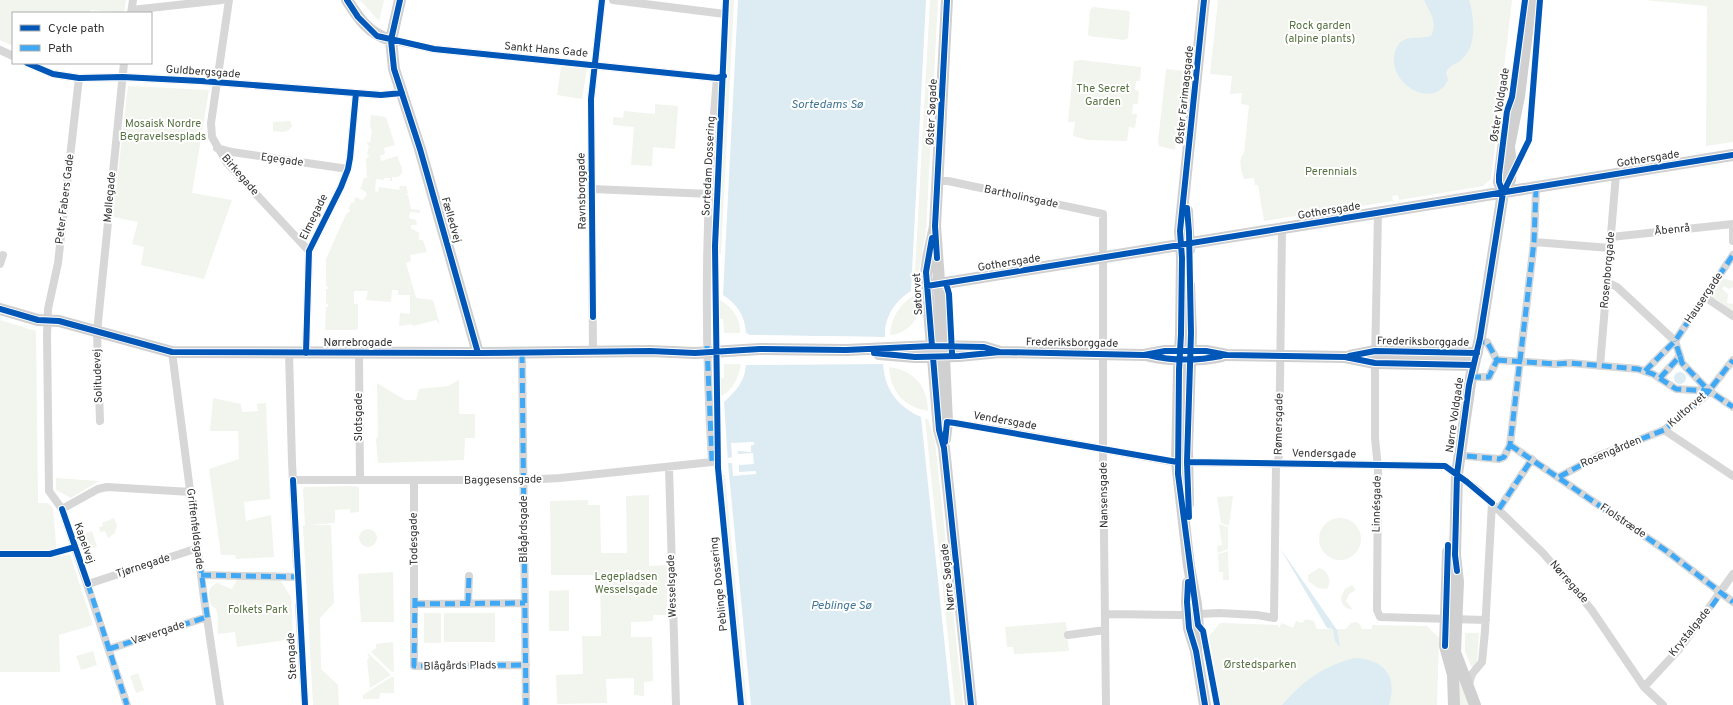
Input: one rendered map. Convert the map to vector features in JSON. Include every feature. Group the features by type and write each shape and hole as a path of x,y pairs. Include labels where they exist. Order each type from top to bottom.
{"street":[{"path":"133,0 131,11 222,0"},
{"name":"Birkegade","path":"229,0 211,123 212,137 227,163 309,251"},
{"path":"347,0 370,31 377,36 391,40"},
{"name":"Fælledvej","path":"400,0 391,40 394,69 420,149 478,353"},
{"name":"Ravnsborggade","path":"593,352 591,99 602,0"},
{"path":"614,0 725,14"},
{"name":"Øster Søgade","path":"935,226 948,0"},
{"name":"Øster Farimagsgade","path":"1204,0 1180,231 1185,245 1185,355 1182,462 1189,566 1186,602 1192,615 1189,628 1196,651 1205,705"},
{"name":"Øster Voldgade","path":"1503,193 1499,182 1507,111 1512,97 1525,0"},
{"name":"Øster Voldgade","path":"1503,193 1510,180 1510,142 1519,96 1531,0"},
{"name":"Sankt Hans Gade","path":"391,40 434,49 511,58 594,64 717,78"},
{"path":"0,50 12,56"},
{"name":"Guldbergsgade","path":"28,64 53,74 79,78 123,77 218,82 382,95 402,93"},
{"name":"Møllegade","path":"97,332 124,64"},
{"name":"Peter Fabers Gade","path":"48,320 58,263 79,78"},
{"name":"Sortedam Dossering","path":"707,349 706,303 710,194 717,78"},
{"name":"Elmegade","path":"306,353 309,251 341,187 348,169 356,93"},
{"name":"Egegade","path":"218,148 232,152 348,169"},
{"name":"Gothersgade","path":"933,285 1733,155"},
{"name":"Rosenborggade","path":"1600,366 1616,174"},
{"name":"Bartholinsgade","path":"938,181 1103,214"},
{"path":"1510,445 1519,362 1524,337 1523,329 1534,242 1536,188"},
{"path":"592,189 710,194"},
{"name":"Nørre Voldgade","path":"1454,705 1454,675 1445,646 1458,582 1455,555 1457,474 1472,371 1478,348 1503,193"},
{"name":"Linnésgade","path":"1378,213 1375,351 1375,438 1378,465 1376,573 1378,614 1384,617 1486,620"},
{"name":"Nansensgade","path":"1103,214 1103,449 1106,705"},
{"name":"Søtorvet","path":"935,226 933,285 938,351 947,422 944,448"},
{"path":"1733,226 1733,240"},
{"name":"Åbenrå","path":"1611,237 1733,226"},
{"name":"Rømersgade","path":"1192,615 1218,613 1257,615 1274,618 1278,463 1280,456 1282,229"},
{"path":"1534,242 1610,248"},
{"path":"0,264 3,255"},
{"name":"Hausergade","path":"1675,341 1733,255"},
{"path":"1498,360 1641,370 1675,341 1617,287 1607,282"},
{"path":"1705,296 1733,316"},
{"name":"Nørrebrogade","path":"0,309 38,320 59,321 172,352 522,353 707,349 736,345 760,349 846,350"},
{"name":"Kapelvej","path":"48,320 49,491 62,509 127,705"},
{"name":"Solitudevej","path":"97,332 100,421"},
{"name":"Kultorvet","path":"1675,341 1682,363 1712,393"},
{"name":"Frederiksborggade","path":"846,350 897,356 984,347 1000,352 1144,354 1165,351 1205,359 1227,355 1345,357 1375,363 1472,371 1489,377 1498,360 1487,342 1478,348 1375,351 1345,357"},
{"name":"Baggesensgade","path":"292,480 524,480 560,478 712,462 707,349"},
{"name":"Søtorvet","path":"938,351 939,430 944,448"},
{"name":"Griffenfeldsgade","path":"172,352 201,575 220,705"},
{"path":"289,353 292,480 297,566"},
{"name":"Slotsgade","path":"359,353 360,480"},
{"name":"Blågårdsgade","path":"522,353 526,705"},
{"path":"1660,378 1680,356"},
{"name":"Kultorvet","path":"1664,430 1712,393 1717,381 1733,360"},
{"name":"Kultorvet","path":"1641,370 1660,378 1681,390 1712,393"},
{"path":"1712,393 1733,407"},
{"name":"Vendersgade","path":"947,422 1182,462 1445,466 1457,474"},
{"path":"1664,430 1733,476"},
{"name":"Rosengården","path":"1559,477 1598,456 1664,430"},
{"name":"Nørre Voldgade","path":"1467,456 1499,459 1504,457 1510,445"},
{"name":"Fiolstræde","path":"1510,445 1668,552 1733,602"},
{"name":"Nørre Søgade","path":"944,448 971,705"},
{"path":"1499,509 1532,459"},
{"name":"Wesselsgade","path":"669,467 676,705"},
{"name":"Nørregade","path":"1457,474 1499,509 1529,537 1587,603 1644,687 1663,705"},
{"name":"Todesgade","path":"414,480 415,601"},
{"path":"62,509 98,489 106,487 190,492"},
{"path":"1468,687 1472,674 1482,662 1486,620 1492,503"},
{"name":"Tjørnegade","path":"88,584 198,548"},
{"name":"Krystalgade","path":"1644,687 1682,647 1733,574"},
{"path":"201,575 298,577"},
{"path":"468,603 469,576"},
{"path":"415,601 468,603 525,602"},
{"name":"Blågårds Plads","path":"415,601 414,666 526,665"},
{"name":"Stengade","path":"299,606 305,705"},
{"path":"1105,614 1192,615"},
{"name":"Vævergade","path":"109,649 207,617"},
{"name":"Nørre Voldgade","path":"1451,619 1455,652 1475,705"},
{"path":"1068,635 1105,630"}],"green space":[{"path":"0,0 126,0 124,12 91,10 90,12 12,12 12,46 0,40"},
{"path":"360,0 384,0 379,21"},
{"path":"729,0 734,0 721,254 719,254"},
{"path":"930,0 938,0 926,232 918,276 918,290 914,290"},
{"path":"1218,0 1512,0 1491,179 1483,186 1399,200 1398,195 1392,196 1393,201 1264,221 1258,185 1255,185 1254,178 1244,179 1240,162 1244,153 1249,105 1241,104 1242,93 1230,94 1232,76 1210,74"},
{"path":"1644,0 1733,0 1733,142 1706,146 1707,6"},
{"path":"1093,7 1129,11 1128,38 1124,40 1089,36 1090,10"},
{"name":"The Secret Garden","path":"1081,60 1141,67 1140,81 1136,81 1135,90 1139,91 1138,104 1133,104 1132,114 1137,114 1135,128 1129,127 1127,141 1088,140 1073,136 1075,122 1068,122 1074,61"},
{"path":"561,67 587,68 582,99 557,95"},
{"path":"1166,69 1183,71 1175,150 1159,146 1158,142"},
{"name":"Mosaisk Nordre Begravelsesplads","path":"128,86 209,90 192,193 232,200 204,279 141,265 144,247 132,244 138,222 113,217"},
{"path":"655,104 678,106 675,149 653,147 652,166 631,165 634,127 613,125 613,117 623,118 624,111 655,114"},
{"path":"371,115 386,117 395,145 384,148 385,154 380,156 381,161 397,156 402,168 402,173 398,177 392,177 392,181 390,181 390,178 384,178 384,180 376,179 375,191 378,192 379,187 399,190 400,186 406,186 408,193 406,194 408,195 411,209 420,210 420,213 410,212 409,218 416,220 417,225 411,225 411,228 419,233 419,240 423,240 427,252 410,255 411,261 406,263 416,298 433,300 440,325 436,320 413,326 412,324 399,326 400,313 410,314 410,295 398,295 398,290 392,290 391,302 366,300 368,291 354,291 354,304 358,304 358,329 325,330 326,307 328,307 328,304 326,304 326,289 328,289 328,287 326,286 326,259 346,214 350,211 349,208 352,202 354,203 355,197 362,200 367,195 366,192 359,188 361,188 364,178 367,178 366,159 369,156 367,154 369,146 367,142 370,142 372,131 370,126"},
{"path":"290,121 292,125 289,130 284,132 273,131 273,122"},
{"path":"1721,278 1733,281 1733,287 1729,289 1724,286 1722,289 1728,294 1727,303 1733,304 1733,313 1718,300 1711,297 1715,287 1719,285"},
{"path":"918,293 920,307 914,321 904,331 890,335 892,322 898,310 902,305"},
{"path":"720,300 735,314 739,323 740,333 724,333 723,319 720,319"},
{"path":"0,320 36,331 38,503 48,503 53,508 57,556 70,555 93,625 59,635 60,672 0,672"},
{"path":"724,364 741,364 735,383 721,396 721,378 724,378"},
{"path":"889,367 906,372 918,381 925,394 928,411 919,409 905,402 895,390 890,376"},
{"path":"459,380 459,414 475,414 475,438 465,438 464,460 378,463 376,440 378,435 377,383 405,400 416,400 419,389 448,386"},
{"path":"213,398 241,404 242,412 258,411 257,404 266,403 270,499 244,502 246,521 271,515 274,557 236,559 235,555 221,555 209,469 239,459 238,431 210,431"},
{"path":"925,419 928,419 935,441 963,705 955,705"},
{"path":"720,475 725,475 747,705 743,705"},
{"path":"56,478 99,481 71,498 56,490"},
{"path":"305,487 359,487 359,512 350,513 350,509 335,510 335,523 308,525 331,525 334,603 320,618 321,669 338,685 339,705 313,705 303,526 305,525 303,489"},
{"name":"Legepladsen Wesselsgade","path":"649,495 649,566 667,565 667,615 653,615 653,621 631,622 631,637 652,637 653,681 644,682 644,696 634,695 634,678 606,679 607,703 557,704 556,675 583,674 582,636 601,636 600,575 551,575 550,501 588,500 588,505 600,505 601,553 627,553 626,496"},
{"path":"1233,496 1229,526 1221,523 1217,497"},
{"path":"114,518 117,525 115,533 108,538 105,531 100,532 99,527 103,526 102,523"},
{"path":"1336,518 1344,518 1352,521 1358,527 1361,539 1358,551 1352,557 1344,560 1336,560 1328,557 1322,551 1319,543 1319,535 1322,527 1328,521"},
{"path":"1219,524 1228,527 1228,549 1218,553 1217,546 1222,545"},
{"path":"368,529 374,532 377,538 374,544 368,547 362,544 359,538 362,532"},
{"path":"92,531 97,547 86,551 81,535"},
{"path":"1228,551 1229,580 1223,580 1223,572 1219,572 1218,554"},
{"path":"1319,568 1325,571 1329,577 1329,586 1327,589 1318,588 1308,581 1308,575"},
{"path":"393,572 394,622 361,622 358,574"},
{"name":"Folkets Park","path":"237,579 280,580 291,597 293,639 237,647 235,632 218,634 216,609 211,605 209,598 210,589 217,583 232,589"},
{"path":"1352,585 1356,590 1349,594 1346,601 1353,610 1343,605 1341,600 1345,589"},
{"path":"569,590 569,631 549,631 549,591"},
{"path":"424,613 441,613 441,643 424,643"},
{"path":"444,613 495,613 495,642 444,642"},
{"name":"Ørstedsparken","path":"1306,619 1314,621 1317,629 1346,629 1351,623 1355,622 1359,624 1362,629 1372,629 1372,625 1427,626 1439,638 1437,705 1220,705 1209,636 1220,623 1278,625 1279,628 1282,623 1293,628 1296,621 1302,623"},
{"path":"1066,622 1069,651 1014,654 1013,647 1007,647 1005,627"},
{"path":"1465,633 1479,633 1477,662 1473,670 1465,652"},
{"path":"393,642 394,672 392,672 371,652 376,648 376,644"},
{"path":"93,651 97,665 81,670 76,656"},
{"path":"367,652 391,675 370,688 367,660 369,658"},
{"path":"138,673 144,690 136,693 130,676"},
{"path":"391,677 394,677 394,693 380,693 379,699 363,699 363,695"},
{"path":"1458,682 1461,682 1470,705 1458,705"}],"water":[{"name":"Sortedams Sø","path":"738,0 926,0 911,291 895,305 892,310 886,323 885,337 749,335 746,333 744,321 740,311 723,295"},
{"path":"1424,0 1469,0 1473,22 1473,37 1468,51 1462,60 1448,69 1446,72 1448,80 1441,89 1433,93 1423,93 1413,90 1404,83 1394,64 1395,50 1402,41 1410,38 1431,36 1434,26 1431,13"},
{"name":"Peblinge Sø","path":"883,364 886,382 894,396 905,408 921,417 951,705 751,705 728,463 724,402 742,381 746,365"},
{"path":"1678,372 1682,372 1686,378 1682,384 1678,384 1674,380 1674,376"},
{"path":"1280,548 1337,630 1340,647 1335,641 1333,629 1327,628"},
{"path":"1354,658 1373,662 1381,666 1386,671 1392,686 1389,705 1282,705 1298,688 1323,670"}],"pier":[{"path":"746,333 750,335 885,337 885,339 749,337"},
{"path":"749,362 883,362 883,364 746,365"},
{"path":"754,442 754,445 751,445 751,452 738,451 738,454 753,453 754,464 739,465 739,472 756,471 756,474 733,476 732,463 728,463 728,458 732,457 731,443"}],"marked path":[{"path":"1467,456 1499,459 1504,457 1510,445 1534,242 1536,188"},
{"path":"1645,371 1675,341 1733,255"},
{"path":"1660,378 1680,356 1675,341"},
{"path":"1471,377 1489,377 1497,360 1487,342 1479,342"},
{"path":"707,346 712,462"},
{"path":"522,353 526,705"},
{"path":"1680,356 1682,363 1709,391"},
{"path":"1497,360 1555,364 1570,363 1638,369 1653,374 1676,389 1709,391 1733,407"},
{"path":"1559,477 1598,456 1664,430 1704,397 1733,360"},
{"path":"1510,445 1668,552 1733,602"},
{"path":"1499,509 1532,459"},
{"path":"198,548 208,622"},
{"path":"201,575 298,577"},
{"path":"468,603 469,576"},
{"path":"88,584 127,705"},
{"path":"1703,619 1721,593"},
{"path":"415,598 414,666 526,665"},
{"path":"415,604 525,603"},
{"path":"109,649 207,617"}],"cycle path":[{"path":"347,0 358,17 377,36 434,49 717,78 724,76"},
{"path":"400,0 391,40 394,69 420,149 478,353"},
{"path":"593,317 591,99 602,0"},
{"name":"Peblinge Dossering","path":"726,0 715,246 718,468 741,705"},
{"path":"937,258 935,226 947,0"},
{"path":"1204,0 1180,231 1182,258 1178,474 1198,625 1203,631 1217,705"},
{"path":"1503,193 1499,182 1499,175 1507,111 1512,97 1525,0"},
{"path":"1457,571 1455,555 1457,474 1469,385 1480,338 1503,193 1529,140 1540,0"},
{"path":"29,64 53,74 79,78 123,77 201,81 381,95 402,93"},
{"path":"306,353 309,251 341,187 348,169 356,93"},
{"path":"927,286 1733,155"},
{"path":"1187,208 1189,232 1191,333 1187,462 1189,517"},
{"path":"932,238 926,272 932,346"},
{"path":"946,283 949,294 952,353"},
{"path":"0,309 38,320 59,321 172,352 478,353 650,351 695,353 760,349 846,350 932,346 984,347 1000,352"},
{"path":"874,353 915,357 959,356 1000,352 1144,355 1165,351 1206,351 1227,355 1345,357 1375,363 1473,365"},
{"path":"1349,356 1375,351 1477,353"},
{"path":"1148,355 1184,360 1221,356"},
{"path":"933,357 939,430 944,448 971,705"},
{"path":"945,442 947,422 1177,462"},
{"path":"1187,462 1445,466 1492,503"},
{"path":"293,480 305,705"},
{"path":"62,509 88,584"},
{"path":"1445,646 1448,545"},
{"path":"0,554 50,554 75,547"},
{"path":"1188,582 1187,602 1189,628 1196,651 1205,705"}],"park label":[{"name":"Rock garden (alpine plants)","path":"1320,32"},
{"name":"Perennials","path":"1331,172"}]}
